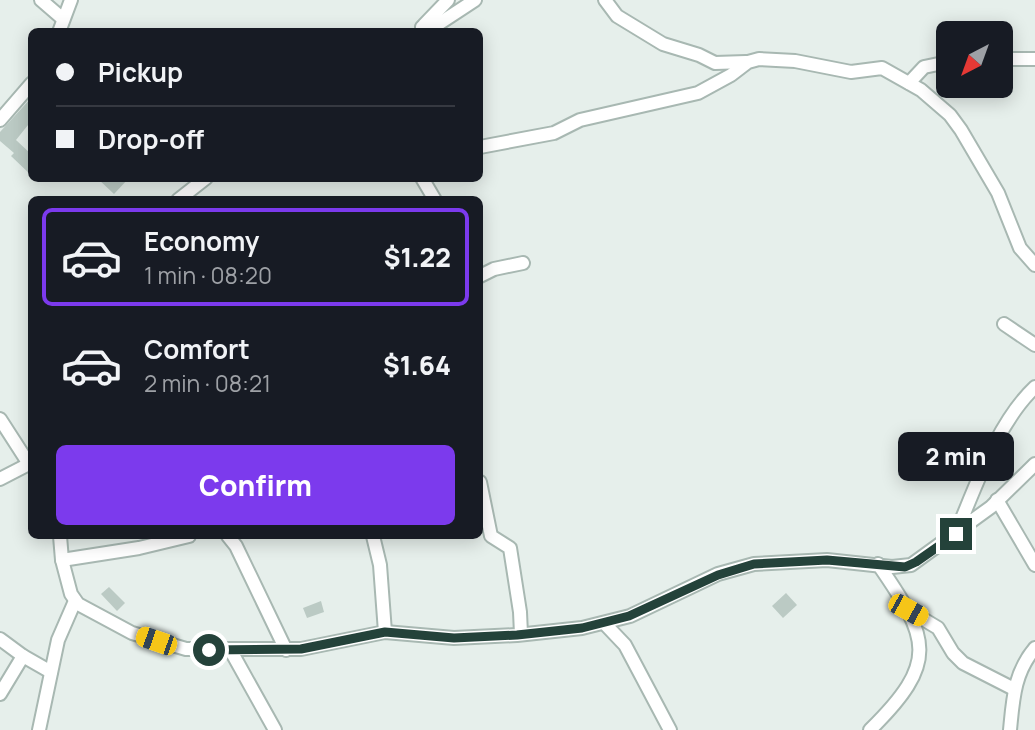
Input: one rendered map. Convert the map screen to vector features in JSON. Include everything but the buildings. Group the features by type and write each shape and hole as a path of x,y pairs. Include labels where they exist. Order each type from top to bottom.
{"street":[{"path":"41,0 61,25 71,0"},
{"path":"420,28 447,0"},
{"path":"422,28 440,23 475,0"},
{"path":"605,0 617,16 663,44 715,63 778,58 851,72 881,68 909,83 938,104 961,130 1001,198 1020,248 1035,265"},
{"path":"1013,59 1035,59"},
{"path":"483,146 554,133 580,120 698,93 748,62"},
{"path":"909,83 924,67 936,64"},
{"path":"0,120 28,88"},
{"path":"183,196 201,182"},
{"path":"483,274 494,269 523,263"},
{"path":"1004,324 1035,345"},
{"path":"956,534 987,459 1020,404 1035,387"},
{"path":"0,419 28,461"},
{"path":"60,539 62,560 75,601 94,615 119,627 171,646 286,650 317,647 385,632 454,638 521,634 605,624 629,616 718,575 754,564 827,560 905,567 956,534 1035,464"},
{"path":"0,479 28,465"},
{"path":"483,497 491,536 510,548 521,634"},
{"path":"997,500 1035,565"},
{"path":"62,560 176,539"},
{"path":"231,539 286,650"},
{"path":"374,539 380,565 385,632"},
{"path":"870,730 899,699 921,656 920,638 908,610 878,565"},
{"path":"38,730 58,640 75,601"},
{"path":"908,610 938,628 953,653 963,663 1014,690"},
{"path":"605,624 625,645 670,730"},
{"path":"0,639 51,672"},
{"path":"1010,730 1017,674 1035,648"},
{"path":"231,650 275,730"},
{"path":"0,694 23,656"}],"route":[{"path":"209,650 301,649 385,632 454,638 582,628 629,616 733,568 754,564 827,560 905,567 956,534"}]}
